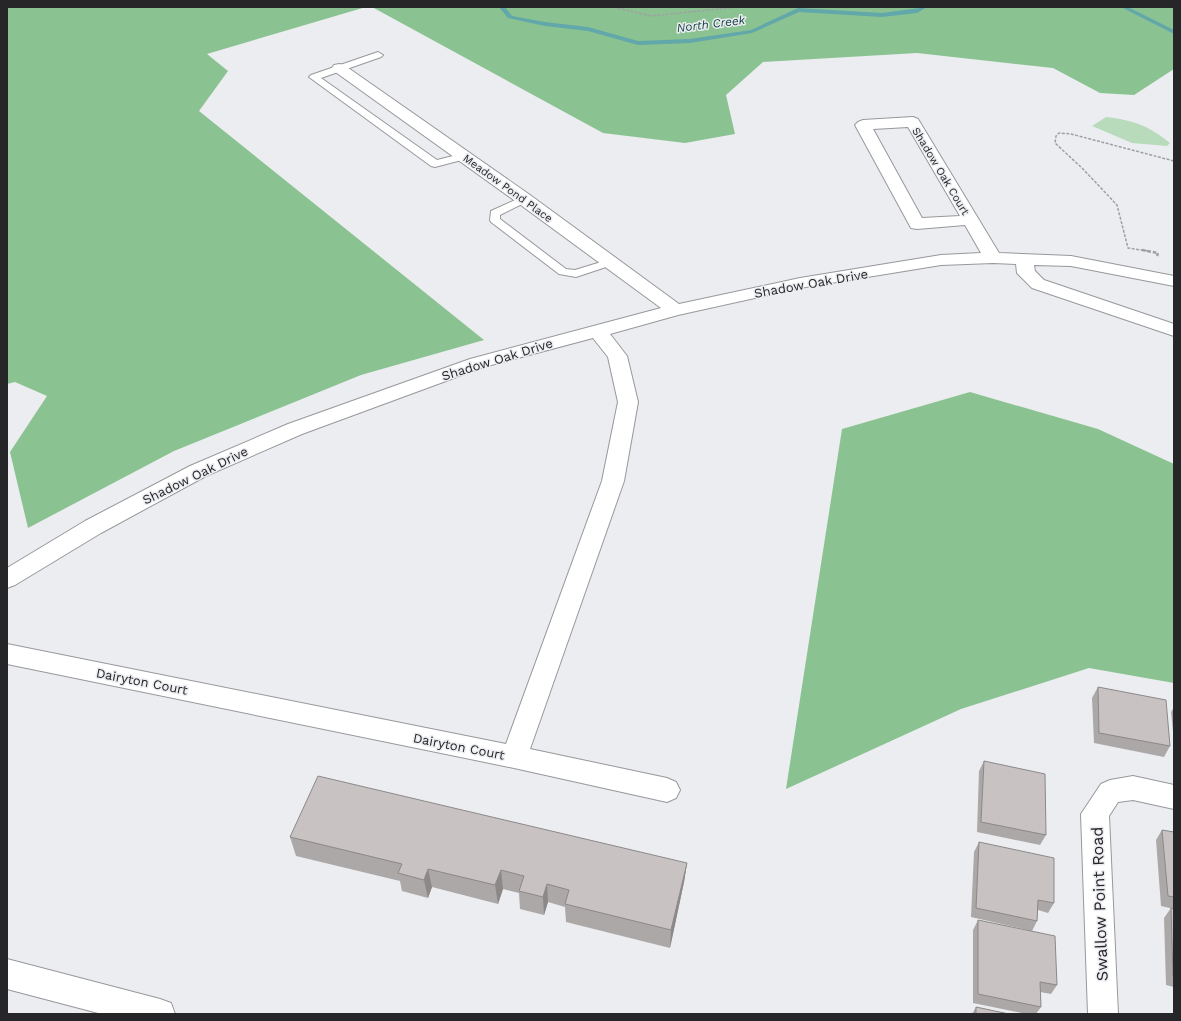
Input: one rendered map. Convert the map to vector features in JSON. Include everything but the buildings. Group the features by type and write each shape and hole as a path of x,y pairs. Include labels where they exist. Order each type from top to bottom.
{"street":[{"name":"Meadow Pond Place","path":"339,68 524,199 676,310"},
{"name":"Shadow Oak Court","path":"970,220 917,224 863,125 912,122 993,258"},
{"name":"Shadow Oak Drive","path":"7,579 93,527 198,471 296,429 477,363 597,330 676,310 800,283 941,260 1024,258 1071,261 1174,280"},
{"path":"1024,258 1026,273 1038,284 1174,330"},
{"name":"Dairyton Court","path":"7,654 514,757 614,481 628,402 617,356 597,330"},
{"path":"514,757 667,790"},
{"name":"Swallow Point Road","path":"1103,1014 1095,814 1110,792 1133,788 1174,797"},
{"path":"7,974 160,1014"}],"lane":[{"path":"378,55 314,77 435,164 464,156"},
{"path":"524,199 495,214 496,220 563,272 576,274 611,262"}],"path":[{"path":"613,7 650,16 737,7"},
{"path":"1152,276 1158,253 1128,248 1117,205 1083,169 1054,143 1056,136 1059,133 1071,134 1174,161"}],"green space":[{"path":"7,7 366,7 207,54 228,71 199,111 484,340 361,375 174,451 28,528 10,452 47,396 15,382 7,384"},
{"path":"372,7 1174,7 1174,69 1134,95 1100,93 1053,68 917,53 763,62 726,95 735,134 685,143 603,133"},
{"path":"1106,117 1133,122 1148,128 1170,143 1167,146 1132,143 1092,126"},
{"path":"970,392 1098,429 1174,464 1174,683 1089,668 961,709 786,789 842,429"}],"waterway":[{"name":"North Creek","path":"502,7 510,17 545,24 588,29 638,43 690,41 752,31 798,10 882,15 917,11 924,7"},
{"name":"North Creek","path":"1124,7 1174,32"}]}
